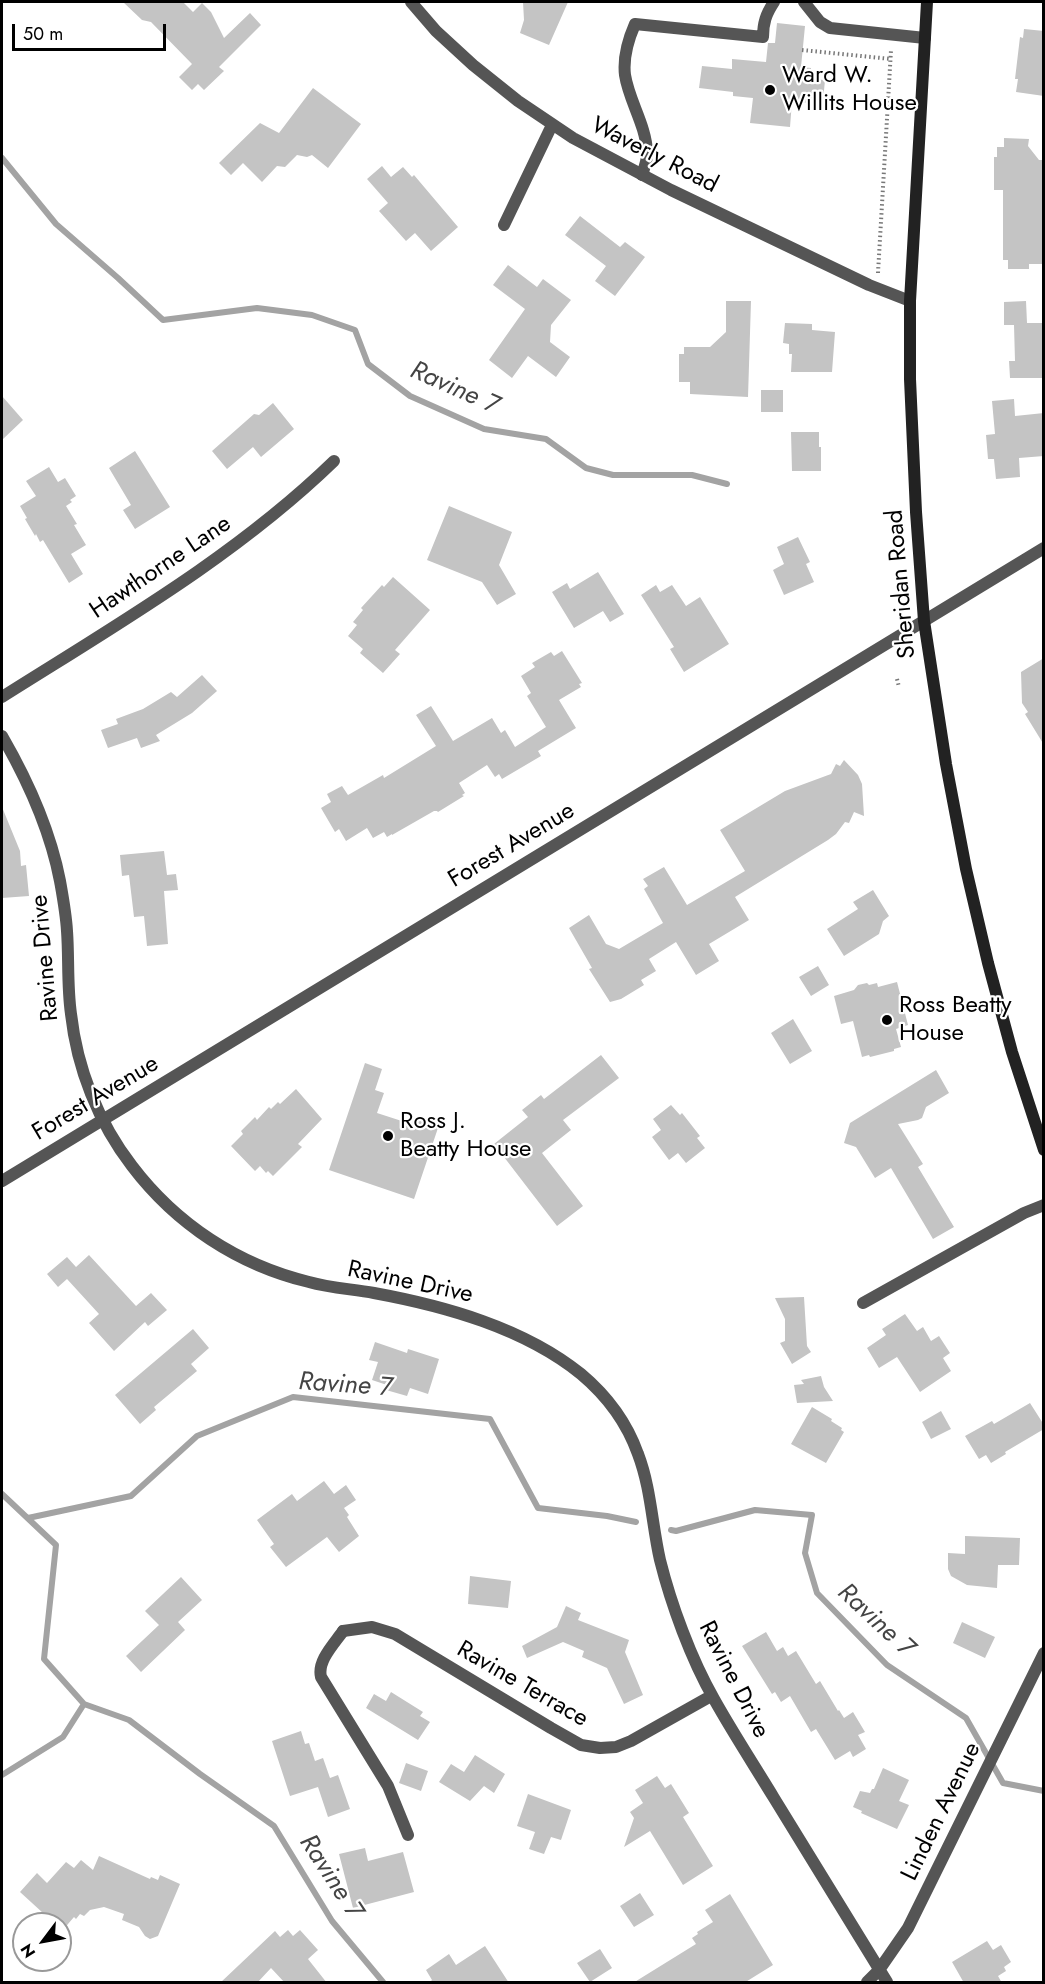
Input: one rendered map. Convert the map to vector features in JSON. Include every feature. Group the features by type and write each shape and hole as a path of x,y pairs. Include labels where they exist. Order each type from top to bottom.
{"street":[{"name":"Waverly Road","path":"411,2 436,31 473,65 552,125 573,138 642,175 877,288 910,301"},
{"path":"642,175 648,154 640,119 625,74 628,40 635,24 764,37 763,23 774,2"},
{"path":"804,2 820,22 830,28 925,38"},
{"name":"Sheridan Road","path":"927,2 910,301 910,379 924,621 946,764 973,900 1009,1041 1044,1150"},
{"path":"504,225 552,125"},
{"name":"Hawthorne Lane","path":"2,697 168,591 249,534 314,481 334,461"},
{"name":"Forest Avenue","path":"2,1181 1044,548"},
{"name":"Ravine Drive","path":"2,736 19,765 48,830 67,926 70,1013 82,1073 103,1119 129,1164 158,1198 192,1228 250,1263 305,1281 334,1288 372,1292 473,1317 536,1345 577,1371 594,1386 610,1404 627,1430 639,1455 660,1561 679,1622 711,1696 887,1983"},
{"path":"863,1303 1024,1213 1044,1205"},
{"name":"Ravine Terrace","path":"408,1835 388,1786 321,1677 319,1670 322,1662 343,1631 372,1627 394,1634 581,1745 600,1748 616,1747 631,1741 711,1696"},
{"name":"Linden Avenue","path":"867,1983 879,1970 908,1928 1044,1653"}],"path":[{"path":"877,288 892,35"},
{"path":"802,50 891,59"},
{"path":"897,679 899,687"}],"building":[{"path":"123,2 183,2 193,12 202,3 211,12 224,38 250,13 261,25 219,67 224,71 204,90 198,84 192,90 179,77 192,64 151,22 142,20"},
{"path":"523,2 568,2 549,45 520,33 524,20"},
{"name":"Ward W. Willits House","path":"777,23 805,26 801,67 811,68 810,79 825,80 823,101 809,100 808,103 792,101 790,127 750,123 753,98 733,96 733,92 699,88 702,66 732,69 732,59 766,62 768,43 775,43"},
{"path":"1024,29 1044,31 1044,96 1016,92 1018,79 1015,79 1020,37 1023,38"},
{"path":"313,88 361,124 328,168 312,155 307,157 297,155 285,167 277,166 262,182 243,163 231,175 219,163 260,123 279,133"},
{"path":"1004,138 1029,139 1028,146 1039,160 1044,160 1044,264 1029,264 1029,269 1008,269 1008,260 1003,260 1003,190 994,190 994,157 997,157 997,147 1004,147"},
{"path":"382,166 391,177 403,167 412,177 414,175 458,227 431,251 415,233 406,241 379,211 388,203 367,179"},
{"path":"580,216 620,247 625,242 645,257 615,296 595,281 606,266 565,235"},
{"path":"508,265 537,287 543,279 571,300 551,325 550,342 570,357 556,377 528,356 512,378 489,360 525,309 493,285"},
{"path":"726,301 751,301 748,397 690,394 690,382 679,382 679,354 684,354 684,347 710,347 726,332"},
{"path":"1026,301 1027,323 1044,323 1044,378 1010,378 1009,361 1015,361 1014,325 1004,325 1004,302"},
{"path":"785,323 812,324 812,330 835,332 832,372 791,372 792,354 789,354 789,344 783,343"},
{"path":"761,390 783,390 783,412 761,412"},
{"path":"2,396 23,420 2,440"},
{"path":"1014,399 1015,416 1044,413 1044,456 1019,458 1020,477 996,479 994,459 988,459 986,435 995,434 992,401"},
{"path":"273,403 294,429 261,457 253,447 227,469 212,451 254,414 259,415"},
{"path":"791,432 819,432 821,471 792,471"},
{"path":"135,451 170,507 135,529 123,510 131,505 109,468"},
{"path":"49,467 58,482 65,478 76,496 66,506 86,545 71,554 83,574 69,583 43,540 40,542 36,534 35,536 20,506 36,496 26,481"},
{"path":"449,506 512,532 499,565 516,594 497,605 482,582 427,560"},
{"path":"798,537 810,562 806,564 814,582 784,595 773,570 784,564 777,547"},
{"path":"598,572 624,614 610,622 603,611 574,628 552,592 567,583 570,589"},
{"path":"393,577 430,610 395,650 400,654 383,673 360,653 363,649 348,636 357,625 353,622 363,610 361,608 382,585 384,587"},
{"path":"656,585 660,592 672,585 686,606 700,597 729,644 684,672 670,649 674,647 641,595"},
{"path":"562,651 582,683 579,684 581,687 559,700 576,728 538,751 541,756 502,779 499,774 495,777 487,765 459,783 465,793 462,795 464,796 438,812 434,811 387,837 384,832 373,838 367,828 346,841 339,829 335,832 321,808 331,802 327,794 342,786 348,795 383,775 384,778 436,746 416,715 431,706 453,741 492,718 501,733 505,730 515,747 546,727 527,696 531,693 521,676 535,667 532,663 551,652 554,656"},
{"path":"1044,658 1044,745 1025,714 1028,712 1022,703 1021,672"},
{"path":"202,675 217,691 192,713 156,735 160,741 141,748 137,738 108,748 101,730 118,724 116,719 143,709 171,692 177,697"},
{"path":"844,760 858,775 862,784 864,816 854,812 849,823 845,822 828,840 735,897 749,920 709,944 719,961 696,975 676,942 649,959 656,971 641,980 644,985 621,999 610,1002 589,969 592,968 569,928 589,915 606,944 619,949 663,923 644,889 648,886 643,879 664,867 687,905 745,871 720,830 785,791 831,774 836,764 840,766"},
{"path":"2,807 20,851 21,866 26,865 29,896 2,898"},
{"path":"164,851 167,875 176,874 178,890 164,891 168,944 147,946 144,916 134,917 129,875 122,876 120,855"},
{"path":"873,890 889,916 883,921 879,934 844,956 827,929 858,909 853,902"},
{"path":"818,966 829,985 811,996 799,977"},
{"name":"Ross Beatty House","path":"897,982 908,1025 896,1029 901,1047 894,1051 862,1057 853,1021 841,1024 834,996 867,983 869,985 877,983 878,987"},
{"path":"793,1019 812,1051 790,1064 771,1033"},
{"path":"601,1055 619,1078 563,1120 571,1130 542,1153 583,1206 557,1226 494,1144 528,1117 522,1110 541,1095 544,1099"},
{"name":"Ross J. Beatty House","path":"365,1063 382,1069 375,1090 384,1093 377,1113 411,1124 414,1117 439,1125 414,1199 329,1170"},
{"path":"936,1070 949,1093 926,1107 922,1118 898,1124 923,1164 918,1167 954,1227 933,1239 891,1168 875,1178 856,1147 844,1143 850,1123"},
{"path":"296,1089 322,1119 298,1144 302,1147 273,1176 268,1171 266,1173 260,1166 255,1171 231,1146 243,1134 241,1131 255,1117 257,1120 269,1107 271,1109 278,1102 280,1104"},
{"path":"671,1105 680,1115 682,1113 700,1136 697,1138 705,1148 686,1163 678,1153 669,1160 652,1137 661,1130 653,1119"},
{"path":"89,1255 136,1306 151,1293 167,1310 148,1326 145,1322 114,1351 89,1323 99,1314 67,1279 58,1287 47,1274 67,1257 76,1267"},
{"path":"804,1297 807,1346 811,1352 792,1364 780,1343 785,1341 785,1319 775,1298"},
{"path":"905,1314 917,1331 923,1327 931,1341 939,1336 950,1353 943,1358 951,1371 920,1392 897,1357 879,1368 867,1348 886,1335 882,1329"},
{"path":"193,1329 209,1348 191,1364 197,1371 154,1407 156,1410 140,1424 115,1395"},
{"path":"375,1342 407,1353 408,1349 439,1359 428,1394 410,1388 407,1396 386,1390 387,1385 372,1380 378,1362 369,1360"},
{"path":"821,1376 824,1387 833,1401 797,1403 794,1385 804,1384 801,1380"},
{"path":"1030,1403 1044,1425 1044,1429 991,1463 986,1455 979,1459 965,1436 992,1421 994,1424"},
{"path":"812,1407 832,1419 831,1421 844,1432 826,1463 791,1444"},
{"path":"941,1411 951,1429 931,1439 922,1422"},
{"path":"324,1481 334,1494 346,1485 356,1500 344,1508 359,1536 339,1552 327,1537 286,1567 270,1547 274,1544 257,1520 292,1494 297,1501"},
{"path":"965,1536 1020,1538 1019,1565 998,1565 997,1588 967,1585 951,1576 948,1569 948,1553 965,1554"},
{"path":"470,1576 511,1581 508,1608 468,1604"},
{"path":"181,1577 202,1600 178,1622 185,1630 141,1672 126,1656 159,1625 145,1611"},
{"path":"566,1606 581,1613 578,1620 629,1640 625,1652 643,1695 624,1704 607,1668 582,1657 584,1651 563,1642 527,1658 522,1646 557,1627"},
{"path":"962,1622 995,1637 985,1658 953,1643"},
{"path":"766,1632 777,1651 783,1647 788,1656 796,1651 816,1684 820,1681 844,1718 853,1712 865,1732 858,1735 866,1749 853,1757 850,1751 835,1760 816,1729 811,1732 790,1696 781,1702 775,1692 772,1694 742,1646"},
{"path":"391,1692 423,1712 420,1716 430,1722 418,1740 366,1708 374,1694 386,1701"},
{"path":"301,1731 305,1744 309,1743 315,1761 323,1758 330,1778 338,1775 350,1809 328,1817 318,1787 290,1796 272,1741"},
{"path":"475,1755 505,1774 494,1793 484,1786 470,1801 439,1782 451,1764 464,1772"},
{"path":"406,1763 428,1771 421,1791 399,1783"},
{"path":"883,1768 909,1780 899,1801 909,1805 897,1829 853,1807 860,1791 870,1793 874,1789"},
{"path":"657,1776 665,1788 671,1784 689,1813 683,1817 713,1866 683,1885 650,1831 624,1847 634,1818 630,1812 643,1803 635,1790"},
{"path":"528,1794 571,1810 561,1840 551,1837 544,1854 529,1849 535,1832 517,1826"},
{"path":"365,1848 368,1861 403,1852 414,1892 353,1908 339,1854"},
{"path":"99,1856 150,1879 151,1877 158,1880 160,1875 180,1884 158,1936 150,1939 139,1927 122,1920 124,1914 104,1907 90,1910 84,1916 80,1914 76,1919 74,1917 72,1919 72,1912 42,1912 20,1892 37,1873 47,1883 66,1862 74,1868 81,1860 93,1870"},
{"path":"640,1893 654,1915 634,1927 620,1906"},
{"path":"730,1894 773,1965 744,1983 633,1983 696,1944 692,1938 713,1922 705,1910"},
{"path":"288,1930 293,1936 300,1930 318,1950 308,1959 327,1983 285,1983 271,1968 257,1983 220,1983 275,1931 280,1937"},
{"path":"987,1941 993,1950 1001,1945 1011,1962 1004,1967 1006,1971 998,1976 1002,1983 964,1983 952,1962"},
{"path":"485,1946 509,1983 429,1983 432,1980 426,1970 449,1954 456,1965"},
{"path":"600,1949 612,1968 590,1982 577,1963"}],"waterway":[{"name":"Ravine 7","path":"2,158 56,224 163,320 257,308 312,315 355,330 368,364 410,396 484,429 546,439 586,468 613,475 692,475 727,484"},
{"name":"Ravine 7","path":"28,1518 131,1496 197,1436 293,1397 490,1419 538,1508 607,1516 636,1522"},
{"name":"Ravine 7","path":"2,1494 56,1545 44,1659 84,1704 129,1720 274,1826 332,1921 383,1982"},
{"name":"Ravine 7","path":"671,1530 676,1531 755,1510 812,1515 805,1553 817,1593 887,1665 966,1718 1003,1783 1044,1791"},
{"path":"2,1775 63,1737 84,1704"}],"place":[{"name":"Ward W. Willits House","path":"770,90"},
{"name":"Ross Beatty House","path":"887,1020"},
{"name":"Ross J. Beatty House","path":"388,1136"}]}
